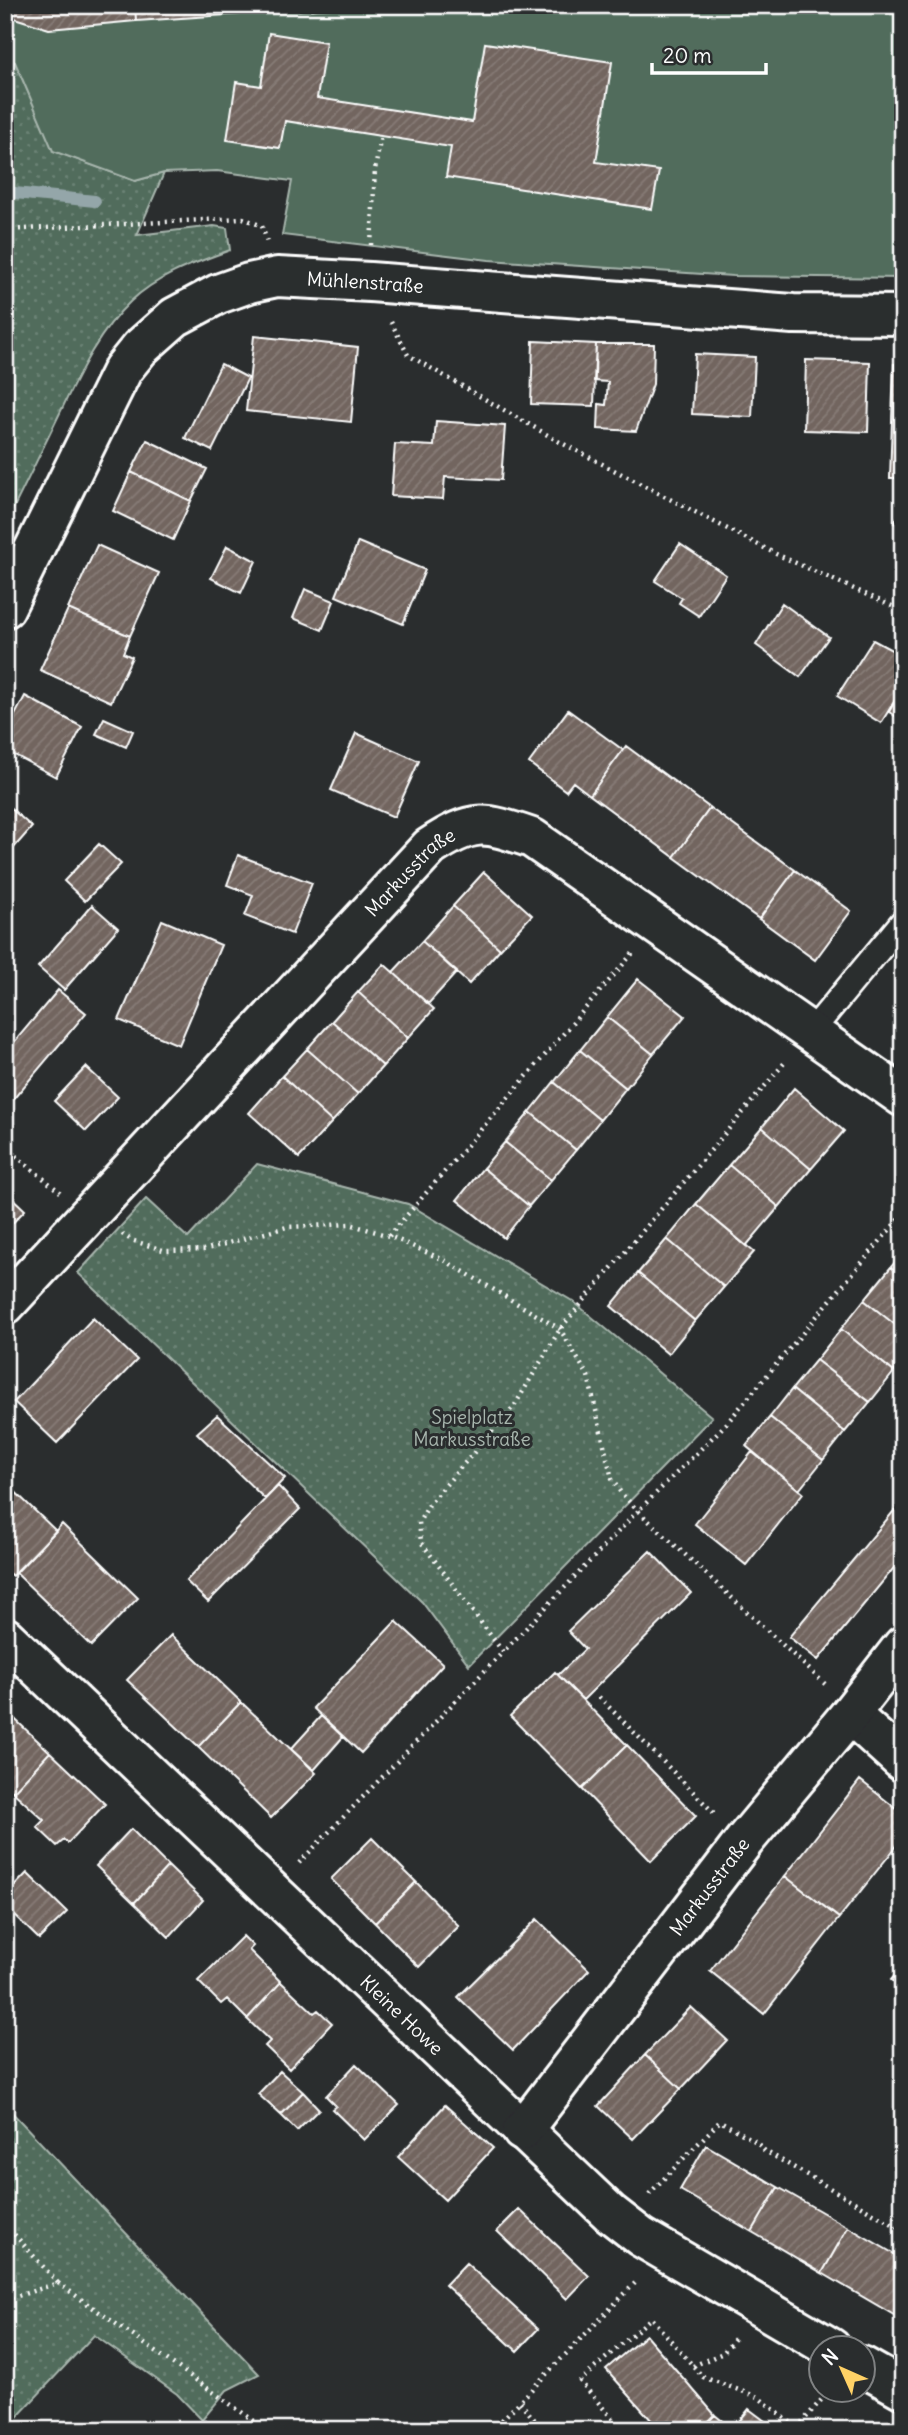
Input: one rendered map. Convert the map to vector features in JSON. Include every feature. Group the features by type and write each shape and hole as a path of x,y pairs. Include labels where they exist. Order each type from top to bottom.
{"street":[{"name":"Mühlenstraße","path":"5,608 123,369 140,348 175,317 218,294 249,283 277,277 793,314 903,315"},
{"name":"Markusstraße","path":"5,1305 430,847 457,829 492,825 532,838 903,1097"},
{"name":"Kleine Howe","path":"5,1637 621,2223 808,2334"},
{"name":"Markusstraße","path":"522,2131 745,1840 903,1646"},
{"path":"850,1713 903,1762"},
{"path":"876,2373 903,2389"}],"lane":[{"path":"811,1032 903,921"}],"path":[{"path":"381,135 375,170 370,282 408,355 558,441 776,554 903,611"},
{"path":"5,230 243,218 262,226 277,277"},
{"path":"389,1236 657,924"},
{"path":"503,1652 421,1542 419,1522 430,1503 514,1405 560,1329 811,1032"},
{"path":"5,1147 90,1215 131,1240 166,1251 203,1250 287,1227 350,1224 389,1236 444,1260 560,1329 588,1376 612,1479 638,1511 821,1679 850,1713"},
{"path":"272,1892 638,1511 726,1424 903,1214"},
{"path":"599,1697 705,1805 745,1840"},
{"path":"621,2223 720,2121 755,2141 765,2151 903,2230"},
{"path":"5,2224 58,2283 267,2430"},
{"path":"492,2430 666,2252"},
{"path":"5,2300 58,2283"},
{"path":"693,2366 723,2353 757,2305"},
{"path":"622,2430 580,2381 651,2318 709,2381 758,2397 798,2429 818,2404"},
{"path":"520,2402 543,2430"}],"green space":[{"path":"5,5 903,5 903,278 733,276 489,260 282,235 292,181 217,171 164,173 135,181 53,151 15,62 5,57"},
{"path":"5,57 15,62 54,151 135,181 164,173 137,235 214,226 227,228 230,250 190,265 153,284 131,301 108,327 80,372 5,525"},
{"name":"Spielplatz Markusstraße","path":"257,1164 408,1204 574,1302 712,1417 469,1665 422,1602 78,1273 146,1199 188,1238"},
{"path":"5,2105 259,2374 227,2390 202,2420 177,2394 94,2335 5,2430"}],"building":[{"path":"5,5 378,5 49,29 5,15"},
{"path":"135,5 378,5 136,21"},
{"path":"269,33 326,42 317,98 472,122 485,43 612,62 596,162 659,171 652,209 446,177 451,147 285,121 280,148 227,140 236,82 261,86"},
{"path":"254,336 358,347 351,422 246,411"},
{"path":"533,341 596,344 594,406 531,404"},
{"path":"596,344 654,344 653,384 636,431 598,429 599,404 606,405 608,382 594,381"},
{"path":"695,354 755,357 752,417 692,414"},
{"path":"806,360 870,362 868,432 804,430"},
{"path":"221,364 248,378 212,451 185,438"},
{"path":"894,364 903,364 903,478 890,478"},
{"path":"436,421 505,426 501,480 445,477 443,499 391,496 395,444 434,446"},
{"path":"147,440 207,469 191,501 131,472"},
{"path":"131,472 191,501 173,540 113,511"},
{"path":"903,507 903,527 894,523"},
{"path":"358,542 425,570 403,624 336,596"},
{"path":"680,544 726,575 699,616 679,603 682,598 655,581"},
{"path":"97,545 159,573 130,636 68,609"},
{"path":"227,546 256,561 241,593 211,578"},
{"path":"305,589 334,601 322,630 293,618"},
{"path":"782,603 829,637 800,677 756,645"},
{"path":"68,609 130,636 123,653 132,657 111,702 40,670"},
{"path":"873,640 903,656 903,687 881,723 837,696"},
{"path":"903,687 903,721 889,712"},
{"path":"25,696 82,727 56,777 5,750 5,734"},
{"path":"568,710 623,750 590,795 573,782 566,791 529,763"},
{"path":"104,718 133,731 126,747 96,734"},
{"path":"356,733 419,761 394,817 331,790"},
{"path":"626,746 710,808 674,857 590,795"},
{"path":"5,803 32,827 5,858"},
{"path":"710,808 795,870 759,919 674,857"},
{"path":"99,844 121,864 85,901 64,881"},
{"path":"238,855 312,883 292,934 245,916 253,895 227,885"},
{"path":"795,870 851,911 815,960 759,919"},
{"path":"484,872 532,915 500,949 453,906"},
{"path":"92,905 118,928 64,990 38,967"},
{"path":"453,906 500,949 469,984 422,941"},
{"path":"162,920 221,945 179,1045 119,1020"},
{"path":"422,941 457,972 428,1004 393,972"},
{"path":"384,964 434,1009 408,1038 358,992"},
{"path":"638,979 685,1016 653,1054 607,1017"},
{"path":"58,990 86,1013 5,1109 5,1053"},
{"path":"358,992 408,1038 383,1066 332,1021"},
{"path":"607,1017 653,1054 626,1088 580,1050"},
{"path":"332,1021 383,1066 358,1094 307,1049"},
{"path":"307,1049 358,1094 332,1122 282,1076"},
{"path":"580,1050 626,1088 600,1120 554,1082"},
{"path":"86,1067 118,1097 86,1131 54,1101"},
{"path":"282,1076 332,1122 299,1158 249,1113"},
{"path":"554,1082 600,1120 576,1150 530,1112"},
{"path":"794,1088 844,1131 811,1169 762,1127"},
{"path":"530,1112 576,1150 551,1180 505,1142"},
{"path":"762,1127 811,1169 779,1207 729,1165"},
{"path":"505,1142 551,1180 529,1206 483,1168"},
{"path":"729,1165 779,1207 746,1246 696,1204"},
{"path":"483,1168 529,1206 504,1238 457,1200"},
{"path":"5,1191 25,1210 5,1231"},
{"path":"696,1204 754,1252 724,1287 667,1239"},
{"path":"667,1239 724,1287 695,1321 638,1273"},
{"path":"903,1252 903,1277 891,1267"},
{"path":"891,1267 903,1277 903,1331 864,1300"},
{"path":"638,1273 695,1321 668,1354 611,1306"},
{"path":"864,1300 903,1331 903,1361 894,1372 841,1329"},
{"path":"93,1318 137,1360 57,1443 14,1402"},
{"path":"841,1329 894,1372 870,1402 816,1360"},
{"path":"816,1360 870,1402 845,1432 792,1389"},
{"path":"792,1389 845,1432 823,1460 770,1417"},
{"path":"217,1415 285,1478 265,1499 197,1433"},
{"path":"770,1417 823,1460 799,1490 746,1446"},
{"path":"752,1452 803,1493 746,1565 695,1524"},
{"path":"5,1482 56,1531 12,1576 5,1570"},
{"path":"278,1486 300,1509 208,1602 186,1581"},
{"path":"903,1500 903,1557 818,1660 789,1637"},
{"path":"62,1524 138,1598 91,1646 16,1573"},
{"path":"650,1551 691,1593 583,1700 558,1675 585,1649 568,1631"},
{"path":"396,1621 443,1664 361,1753 313,1708"},
{"path":"171,1635 241,1702 198,1747 127,1680"},
{"path":"555,1672 627,1745 582,1789 510,1716"},
{"path":"241,1702 316,1773 271,1818 198,1747"},
{"path":"5,1710 50,1752 13,1792 5,1784"},
{"path":"321,1716 343,1737 314,1770 291,1749"},
{"path":"627,1745 696,1816 651,1861 582,1789"},
{"path":"50,1752 105,1804 68,1843 64,1840 57,1846 37,1827 44,1820 13,1792"},
{"path":"860,1780 903,1814 903,1838 839,1918 785,1876"},
{"path":"131,1829 168,1866 134,1903 96,1866"},
{"path":"372,1838 416,1882 375,1923 331,1879"},
{"path":"168,1866 203,1900 169,1937 134,1903"},
{"path":"27,1873 67,1912 39,1939 5,1906 5,1896"},
{"path":"785,1876 839,1918 764,2014 710,1971"},
{"path":"416,1882 459,1926 419,1967 375,1923"},
{"path":"537,1919 589,1970 513,2050 458,1997"},
{"path":"243,1936 253,1946 249,1950 281,1982 247,2019 227,1999 221,2004 198,1981"},
{"path":"903,1966 903,1991 891,1980"},
{"path":"281,1982 314,2013 318,2010 332,2023 289,2069 265,2046 270,2041 247,2019"},
{"path":"691,2007 727,2040 681,2089 645,2055"},
{"path":"645,2055 681,2089 633,2139 598,2106"},
{"path":"356,2064 399,2105 364,2140 332,2109 336,2106 326,2096"},
{"path":"280,2071 303,2092 281,2115 258,2094"},
{"path":"303,2092 319,2109 297,2131 281,2115"},
{"path":"445,2105 493,2148 445,2200 398,2157"},
{"path":"706,2145 778,2187 752,2232 680,2190"},
{"path":"778,2187 848,2227 822,2273 752,2232"},
{"path":"519,2209 589,2276 567,2299 497,2231"},
{"path":"848,2227 903,2259 903,2312 899,2318 822,2273"},
{"path":"466,2263 538,2329 517,2351 445,2285"},
{"path":"646,2335 715,2415 700,2430 660,2430 606,2369"},
{"path":"749,2409 777,2430 732,2430"},
{"path":"715,2415 732,2429 732,2430 700,2430"},
{"path":"205,2421 214,2430 197,2430"}],"waterway":[{"path":"5,192 95,201"}]}
